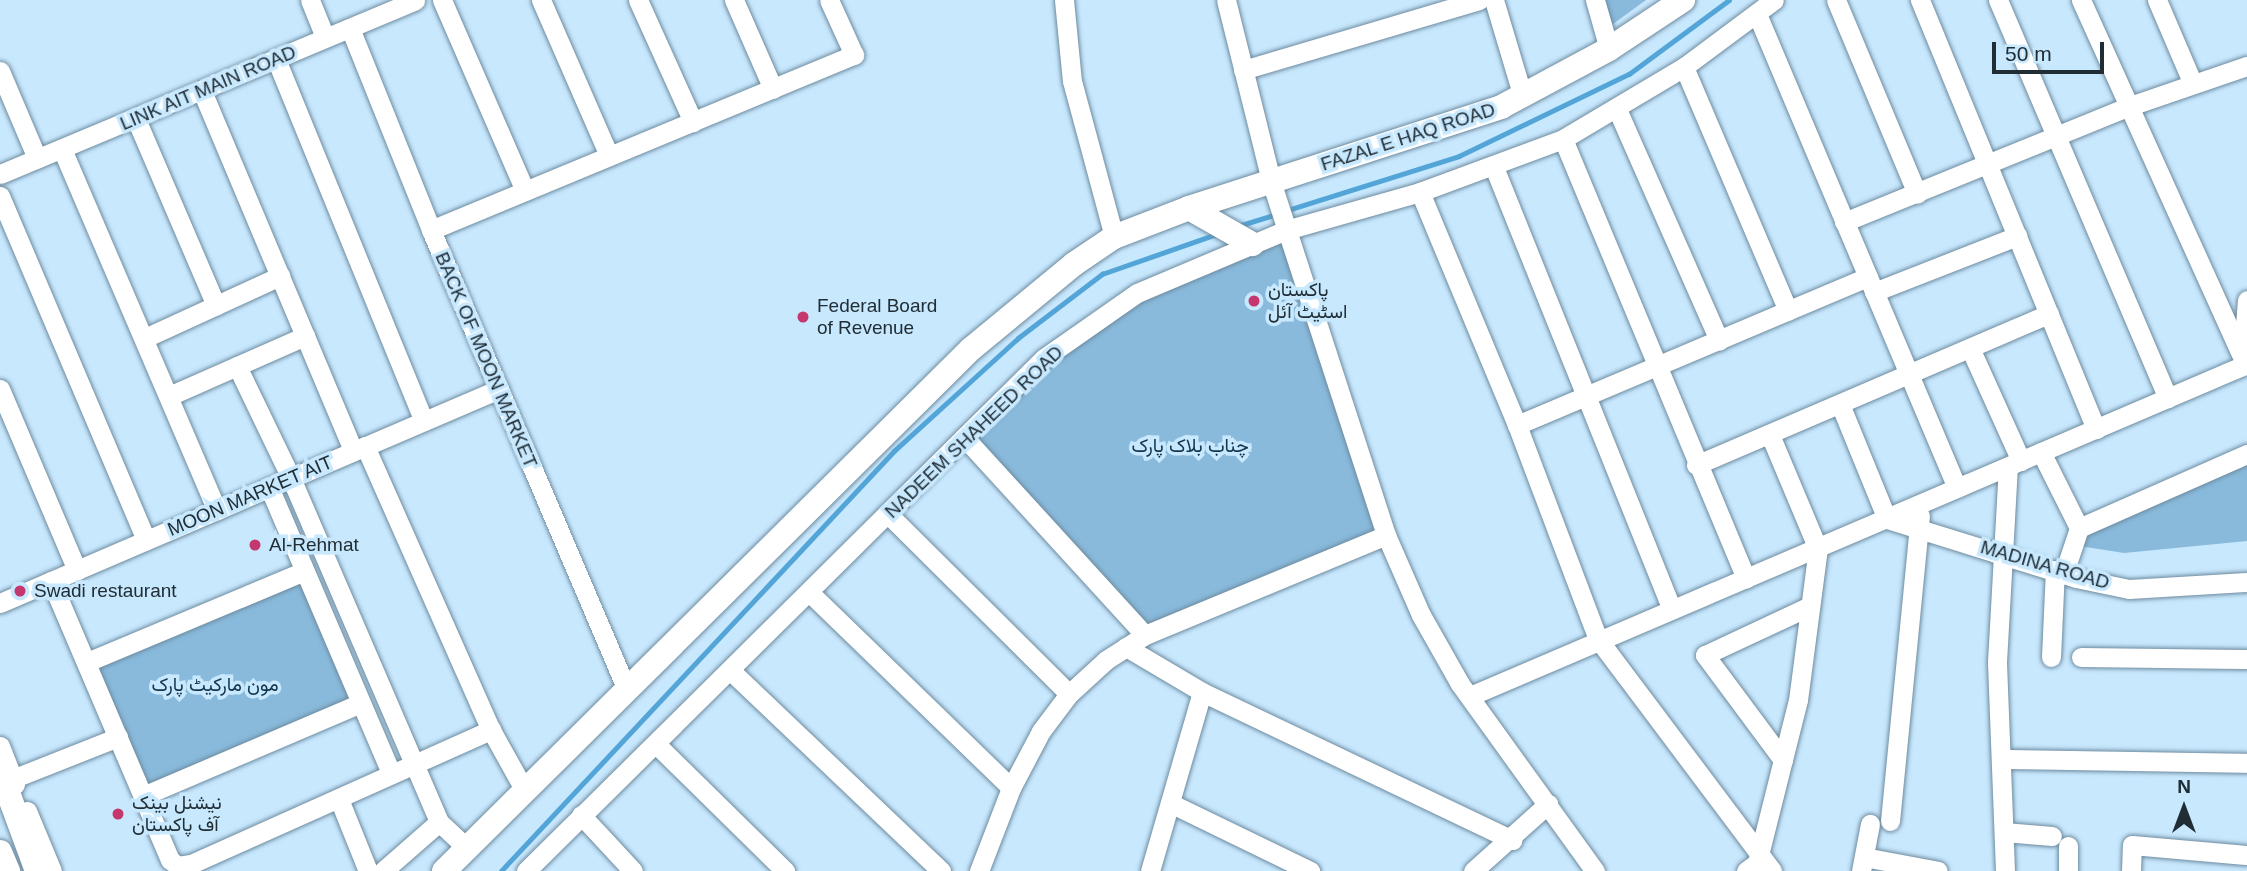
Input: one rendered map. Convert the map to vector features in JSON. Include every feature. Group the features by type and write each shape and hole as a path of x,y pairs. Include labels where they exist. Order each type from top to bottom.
{"main road":[{"name":"FAZAL E HAQ ROAD","path":"1114,237 1189,208 1273,186 1465,122 1523,97 1609,49 1683,0"},
{"path":"1189,208 1250,243"},
{"path":"444,871 971,349 1114,237"},
{"path":"5,779 37,871"},
{"path":"0,852 8,871"}],"street":[{"path":"310,0 325,37"},
{"name":"LINK AIT MAIN ROAD","path":"0,174 136,120 350,28 381,7 415,0"},
{"path":"442,0 525,191"},
{"path":"541,0 609,156"},
{"path":"638,0 693,122"},
{"path":"734,0 773,89"},
{"path":"430,230 854,55 829,0"},
{"path":"1064,0 1072,81 1114,237"},
{"path":"1226,0 1285,227 1386,535 1421,615 1470,696 1595,871"},
{"path":"1243,70 1479,0"},
{"path":"1494,0 1523,97"},
{"path":"1595,0 1609,49"},
{"name":"NADEEM SHAHEED ROAD","path":"526,871 581,815 657,745 1044,358 1137,293 1285,227 1420,192 1494,167 1563,139 1684,67 1774,0"},
{"path":"1836,0 1917,194"},
{"path":"1920,0 2096,429"},
{"path":"1998,0 2168,398"},
{"path":"2081,0 2127,107 2243,358"},
{"path":"2157,0 2193,84"},
{"path":"1757,14 1957,488"},
{"name":"BACK OF MOON MARKET","path":"350,28 430,230 627,690"},
{"path":"276,59 424,421"},
{"path":"1844,222 2127,107 2247,66"},
{"path":"1684,67 1788,311"},
{"path":"0,71 37,158"},
{"path":"202,91 305,336 491,730 525,791"},
{"path":"1617,109 1719,340"},
{"path":"136,120 216,306"},
{"path":"1563,139 1659,364 1696,465 1746,578"},
{"path":"62,149 145,338 216,510"},
{"path":"1494,167 1588,393 1671,608"},
{"path":"1420,192 1517,425 1598,639 1772,871"},
{"path":"0,196 146,540"},
{"path":"1517,425 1788,311 2017,236"},
{"path":"145,338 280,276"},
{"path":"1470,696 1598,639 1818,549 2242,366 2247,300"},
{"path":"1696,465 2049,314"},
{"path":"169,396 305,336"},
{"path":"1970,348 2015,464 1997,662 2005,871"},
{"path":"237,366 291,478 439,822 467,848"},
{"path":"0,389 77,570"},
{"name":"MOON MARKET AIT","path":"0,603 499,389"},
{"path":"1840,404 1887,519"},
{"path":"1746,871 1757,863 1798,700 1818,549 1770,435"},
{"path":"964,437 1145,635"},
{"path":"2041,452 2079,528"},
{"path":"2051,657 2059,572 2079,528 2247,454"},
{"path":"269,487 302,572 391,773"},
{"path":"1890,821 1917,528 1922,504"},
{"path":"888,513 1069,694"},
{"name":"MADINA ROAD","path":"1887,519 2005,553 2059,572 2129,589 2247,582"},
{"path":"979,871 1011,788 1041,731 1069,694 1126,647 1145,635 1386,535"},
{"path":"87,662 302,572"},
{"path":"51,581 170,860 178,866 191,864 491,730"},
{"path":"809,592 1011,788"},
{"path":"1783,760 1705,654 1810,606"},
{"path":"1126,647 1202,692 1512,840"},
{"path":"2081,657 2247,659"},
{"path":"731,671 941,871"},
{"path":"1150,871 1202,692"},
{"path":"144,796 359,704"},
{"path":"5,779 118,737"},
{"path":"657,745 785,871"},
{"path":"0,746 5,779 52,871"},
{"path":"2002,759 2247,764"},
{"path":"339,799 368,871"},
{"path":"1170,803 1310,871"},
{"path":"1474,871 1512,840 1548,804"},
{"path":"581,815 633,871"},
{"path":"383,871 439,822"},
{"path":"1870,824 1862,864 1938,871"},
{"path":"2004,832 2052,836"},
{"path":"2131,871 2132,845 2247,855"},
{"path":"2068,846 2068,871"}],"green space":[{"path":"1600,0 1646,0 1609,27"},
{"name":"چناب بلاک پارک","path":"1286,230 1386,535 1145,635 964,437 1137,293"},
{"path":"2247,454 2247,541 2124,553 2073,545 2079,528"},
{"name":"مون مارکیٹ پارک","path":"298,578 350,701 147,788 95,664"}],"waterway":[{"path":"1285,211 1459,156 1629,74 1729,0"},
{"path":"1238,226 1277,214"},
{"path":"501,871 894,451 1018,338 1102,274 1217,234"}],"place":[{"name":"پاکستان اسٹیٹ آئل","path":"1254,301"},
{"name":"Federal Board of Revenue","path":"803,317"},
{"name":"Al-Rehmat","path":"255,545"},
{"name":"Swadi restaurant","path":"20,591"},
{"name":"نیشنل بینک آف پاکستان","path":"118,814"}]}
